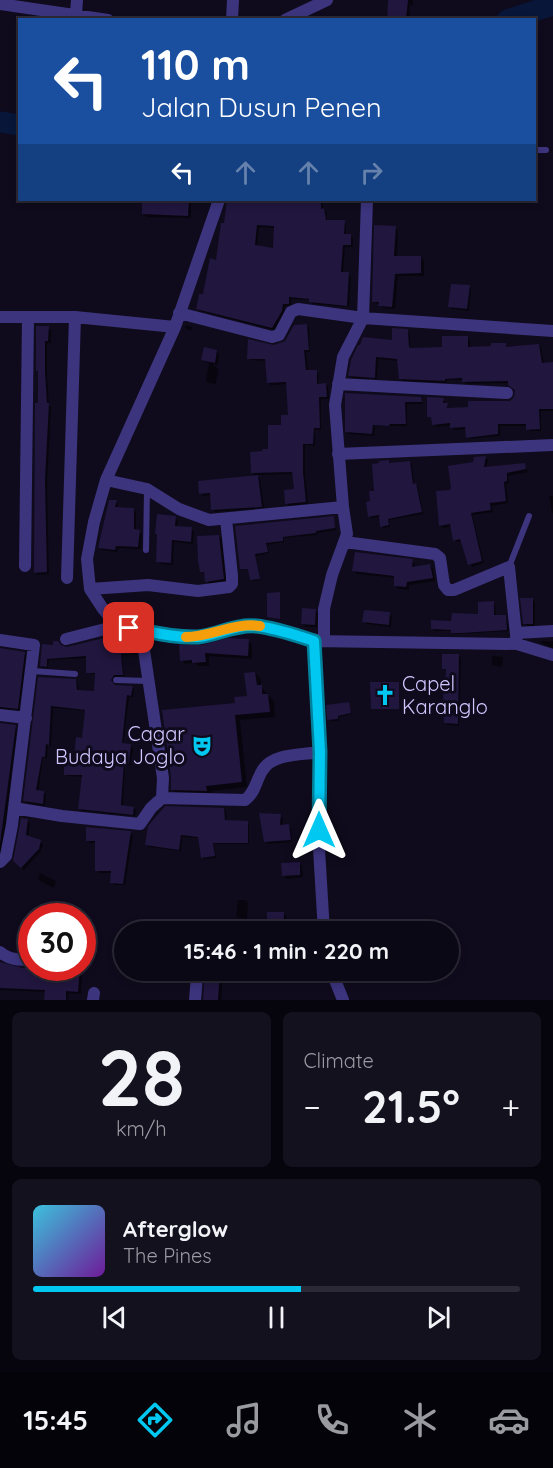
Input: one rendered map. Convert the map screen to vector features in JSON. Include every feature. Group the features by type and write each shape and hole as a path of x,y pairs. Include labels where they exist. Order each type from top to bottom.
{"street":[{"path":"0,4 82,16 77,0"},
{"path":"232,18 233,0"},
{"path":"289,18 327,0"},
{"path":"117,626 92,592 87,559 94,522 106,480 175,327 219,201"},
{"path":"323,921 319,849 319,641 332,575 347,534 335,405 343,357 363,318 368,201"},
{"path":"179,314 272,337 279,335 291,312 298,309 363,318 553,331"},
{"path":"0,316 75,317 175,327"},
{"path":"67,578 75,317"},
{"path":"25,566 28,318"},
{"path":"338,384 507,393"},
{"path":"338,454 553,445"},
{"path":"106,480 147,489 192,515 209,520 343,507"},
{"path":"92,592 148,585 198,591 229,587 232,584 232,576 226,519"},
{"path":"345,542 435,555 440,558 444,585 448,590 454,590 510,570 517,638"},
{"path":"66,639 117,626 174,637 200,637 255,625 319,641 517,638 553,631"},
{"path":"14,808 62,816 140,824 151,808 162,798 164,778 141,630"},
{"path":"517,638 553,655"},
{"path":"0,640 34,645 14,808 6,856 0,862"},
{"path":"0,715 26,718"},
{"path":"162,798 245,800 254,791 262,771 273,759 320,752"},
{"path":"0,952 5,956 18,959"},
{"path":"195,1000 197,981"},
{"path":"335,981 343,1000"}],"lane":[{"path":"536,150 546,150"},
{"path":"146,550 147,489"},
{"path":"510,570 529,516"},
{"path":"32,670 75,674"},
{"path":"116,680 148,681"}],"building":[{"path":"388,0 408,0 406,18 387,18"},
{"path":"142,201 189,201 188,216 142,214"},
{"path":"227,201 321,201 321,209 324,208 326,220 345,220 344,234 351,234 351,245 343,245 341,272 349,272 347,306 309,302 309,299 289,297 289,304 283,304 282,311 272,328 196,309 199,294 203,294 210,258 216,260 221,223 224,223","holes":["257,225 274,226 273,248 255,245"]},
{"path":"374,225 396,226 394,256 421,256 421,273 395,274 392,307 378,306 379,302 372,302"},
{"path":"451,284 470,285 467,309 448,307"},
{"path":"307,324 309,350 304,350 306,370 317,370 317,384 326,383 327,397 319,397 320,428 314,428 313,444 303,444 306,502 285,504 284,490 294,489 292,472 251,473 250,452 268,449 268,425 281,425 281,415 288,415 286,382 267,383 265,359 247,359 248,339 274,345 285,341 294,325"},
{"path":"36,326 49,326 48,341 45,341 45,371 47,403 49,403 45,480 47,572 34,573 35,403 38,403"},
{"path":"392,328 408,329 409,347 411,348 442,347 442,336 468,336 468,347 491,346 491,343 506,343 506,347 539,344 542,363 553,362 553,409 539,409 540,429 526,430 526,424 498,424 498,434 466,438 465,427 450,428 450,423 432,425 431,417 427,417 427,397 444,398 443,403 448,403 447,408 468,407 468,401 510,401 514,397 515,390 508,385 508,381 462,382 462,378 445,379 445,381 399,379 397,359 376,357 375,378 348,376 351,360 363,337 392,340"},
{"path":"204,347 217,350 215,363 201,360"},
{"path":"345,393 421,397 422,402 405,402 406,424 373,425 372,434 345,432"},
{"path":"486,456 484,467 525,463 526,469 507,473 507,481 504,482 506,501 490,503 491,510 471,513 482,561 468,565 460,539 453,541 450,524 439,526 436,491 451,488 448,466 473,462 474,457"},
{"path":"389,460 389,463 410,461 413,484 416,483 422,512 388,519 389,525 380,527 379,515 368,517 366,502 370,501 369,491 374,491 372,464"},
{"path":"258,475 262,507 211,510 210,493 199,494 198,481"},
{"path":"109,500 117,500 115,507 134,508 134,529 140,530 138,547 116,546 115,550 98,548"},
{"path":"157,514 176,516 175,526 192,527 191,542 172,540 171,563 156,562"},
{"path":"334,516 335,528 283,537 283,541 266,543 268,552 255,554 260,579 250,580 248,569 240,569 235,526"},
{"path":"219,535 224,579 205,582 204,572 200,572 198,561 197,536"},
{"path":"355,552 413,559 412,567 430,564 433,578 407,582 406,587 394,586 394,576 352,571"},
{"path":"280,592 280,619 267,617 267,593"},
{"path":"520,598 533,598 533,624 523,624"},
{"path":"494,601 494,615 506,615 507,630 451,633 451,630 431,629 431,620 451,621 452,613 478,614 478,602"},
{"path":"302,608 316,609 315,625 301,624"},
{"path":"364,610 390,612 389,625 362,622"},
{"path":"108,637 108,639 134,638 136,653 121,654 123,675 114,675 111,680 115,685 133,686 131,696 127,695 122,743 131,744 129,764 124,763 121,805 134,807 133,815 78,809 82,775 64,775 64,757 74,757 76,737 82,738 85,710 51,706 49,745 46,744 45,757 42,757 36,790 44,791 43,804 23,801 38,677 76,679 77,690 94,691 95,673 86,673 86,656 47,659 47,667 40,666 42,644 53,645 53,641 58,641 67,647"},
{"path":"227,638 249,639 248,656 205,653 206,662 180,661 179,645 202,645"},
{"path":"0,648 25,652 18,709 0,707"},
{"path":"442,654 459,654 458,724 444,723 443,691 445,691 446,669 442,669"},
{"name":"Cagar Budaya Joglo","path":"255,672 257,685 262,685 262,694 268,694 270,712 235,715 242,782 206,786 207,791 171,790 162,710 235,703 234,697 247,696 244,673"},
{"name":"Capel Karanglo","path":"370,682 399,682 399,709 371,709"},
{"path":"349,702 351,713 338,716 338,719 327,720 326,705"},
{"path":"0,723 16,725 0,844"},
{"path":"165,806 224,808 225,820 248,821 248,843 213,843 215,856 201,858 198,837 181,835 179,850 145,845 148,826"},
{"path":"259,813 281,814 280,825 289,824 291,840 264,842"},
{"path":"21,818 28,819 26,835 41,840 39,849 21,868 13,861"},
{"path":"86,827 131,831 123,884 110,883 111,871 95,871 95,841 86,841"},
{"path":"300,862 300,875 282,876 281,863"},
{"path":"267,912 284,912 284,921 267,921"},
{"path":"0,962 18,967 18,981 79,981 78,992 66,991 66,1000 44,1000 45,990 0,988"},
{"path":"204,981 219,981 218,1000 203,1000"}],"waterway":[{"path":"513,18 553,5"},
{"path":"0,122 18,125"}],"slow traffic":[{"path":"186,637 200,637 233,628 260,626"}],"place":[{"name":"Capel Karanglo","path":"385,695"},
{"name":"Cagar Budaya Joglo","path":"202,746"}],"route":[{"path":"129,628 174,637 200,637 255,625 281,630 314,641 320,752 319,830"}]}
